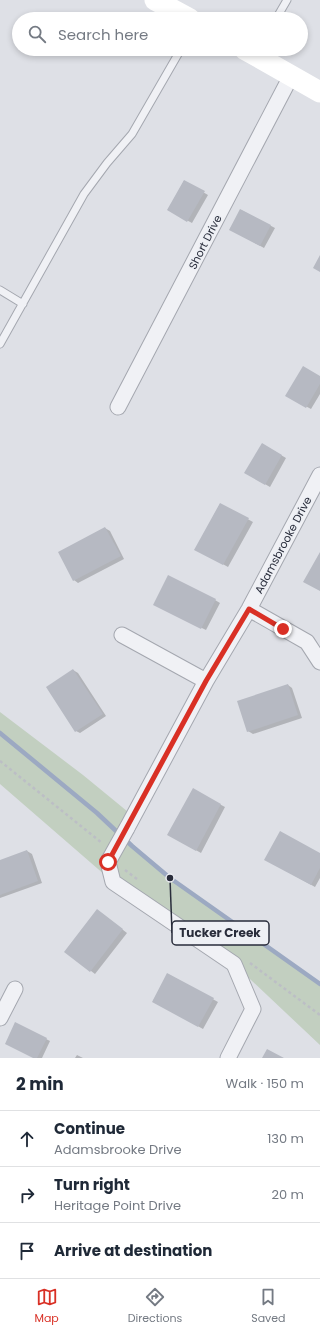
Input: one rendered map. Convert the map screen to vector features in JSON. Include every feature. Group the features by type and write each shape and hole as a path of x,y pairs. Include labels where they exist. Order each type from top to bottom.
{"street":[{"path":"156,0 177,12"},
{"path":"261,56 291,76 320,92"},
{"name":"Short Drive","path":"118,407 291,76"},
{"name":"Adamsbrooke Drive","path":"228,1058 252,1009 234,964 113,882 108,862 206,681 249,609 320,475"},
{"path":"249,609 307,642 320,662"},
{"path":"122,635 206,681"},
{"path":"0,1018 15,989"}],"lane":[{"path":"280,12 287,0"},
{"path":"0,344 84,194 106,163 132,134 177,56"},
{"path":"0,290 23,304"}],"path":[{"path":"0,760 104,845"}],"green space":[{"path":"0,712 83,775 133,816 123,835 170,878 320,984 320,1045 234,964 113,882 0,784"}],"building":[{"path":"184,180 205,191 187,222 167,210"},
{"path":"240,209 271,225 260,246 229,230"},
{"path":"320,255 320,272 313,268"},
{"path":"303,366 320,376 320,384 306,408 285,396"},
{"path":"262,443 282,455 265,485 244,473"},
{"path":"220,503 249,518 223,565 194,550"},
{"path":"105,527 121,556 73,581 58,552"},
{"path":"320,552 320,591 303,582"},
{"path":"168,575 216,599 201,629 153,605"},
{"path":"73,669 103,714 75,732 46,687"},
{"path":"288,684 298,715 247,732 237,701"},
{"path":"193,788 221,804 196,851 167,835"},
{"path":"280,831 320,853 320,868 311,885 264,860"},
{"path":"27,850 38,881 0,895 0,860"},
{"path":"97,909 123,929 90,972 64,952"},
{"path":"167,973 214,998 198,1027 152,1002"},
{"path":"15,1022 47,1038 37,1058 33,1058 5,1044"},
{"path":"267,1049 284,1058 262,1058"}],"waterway":[{"path":"0,733 97,813 132,846 170,878 320,984"}],"place":[{"name":"Tucker Creek","path":"170,878"}],"route":[{"path":"108,862 206,681 249,609 283,629"}]}
